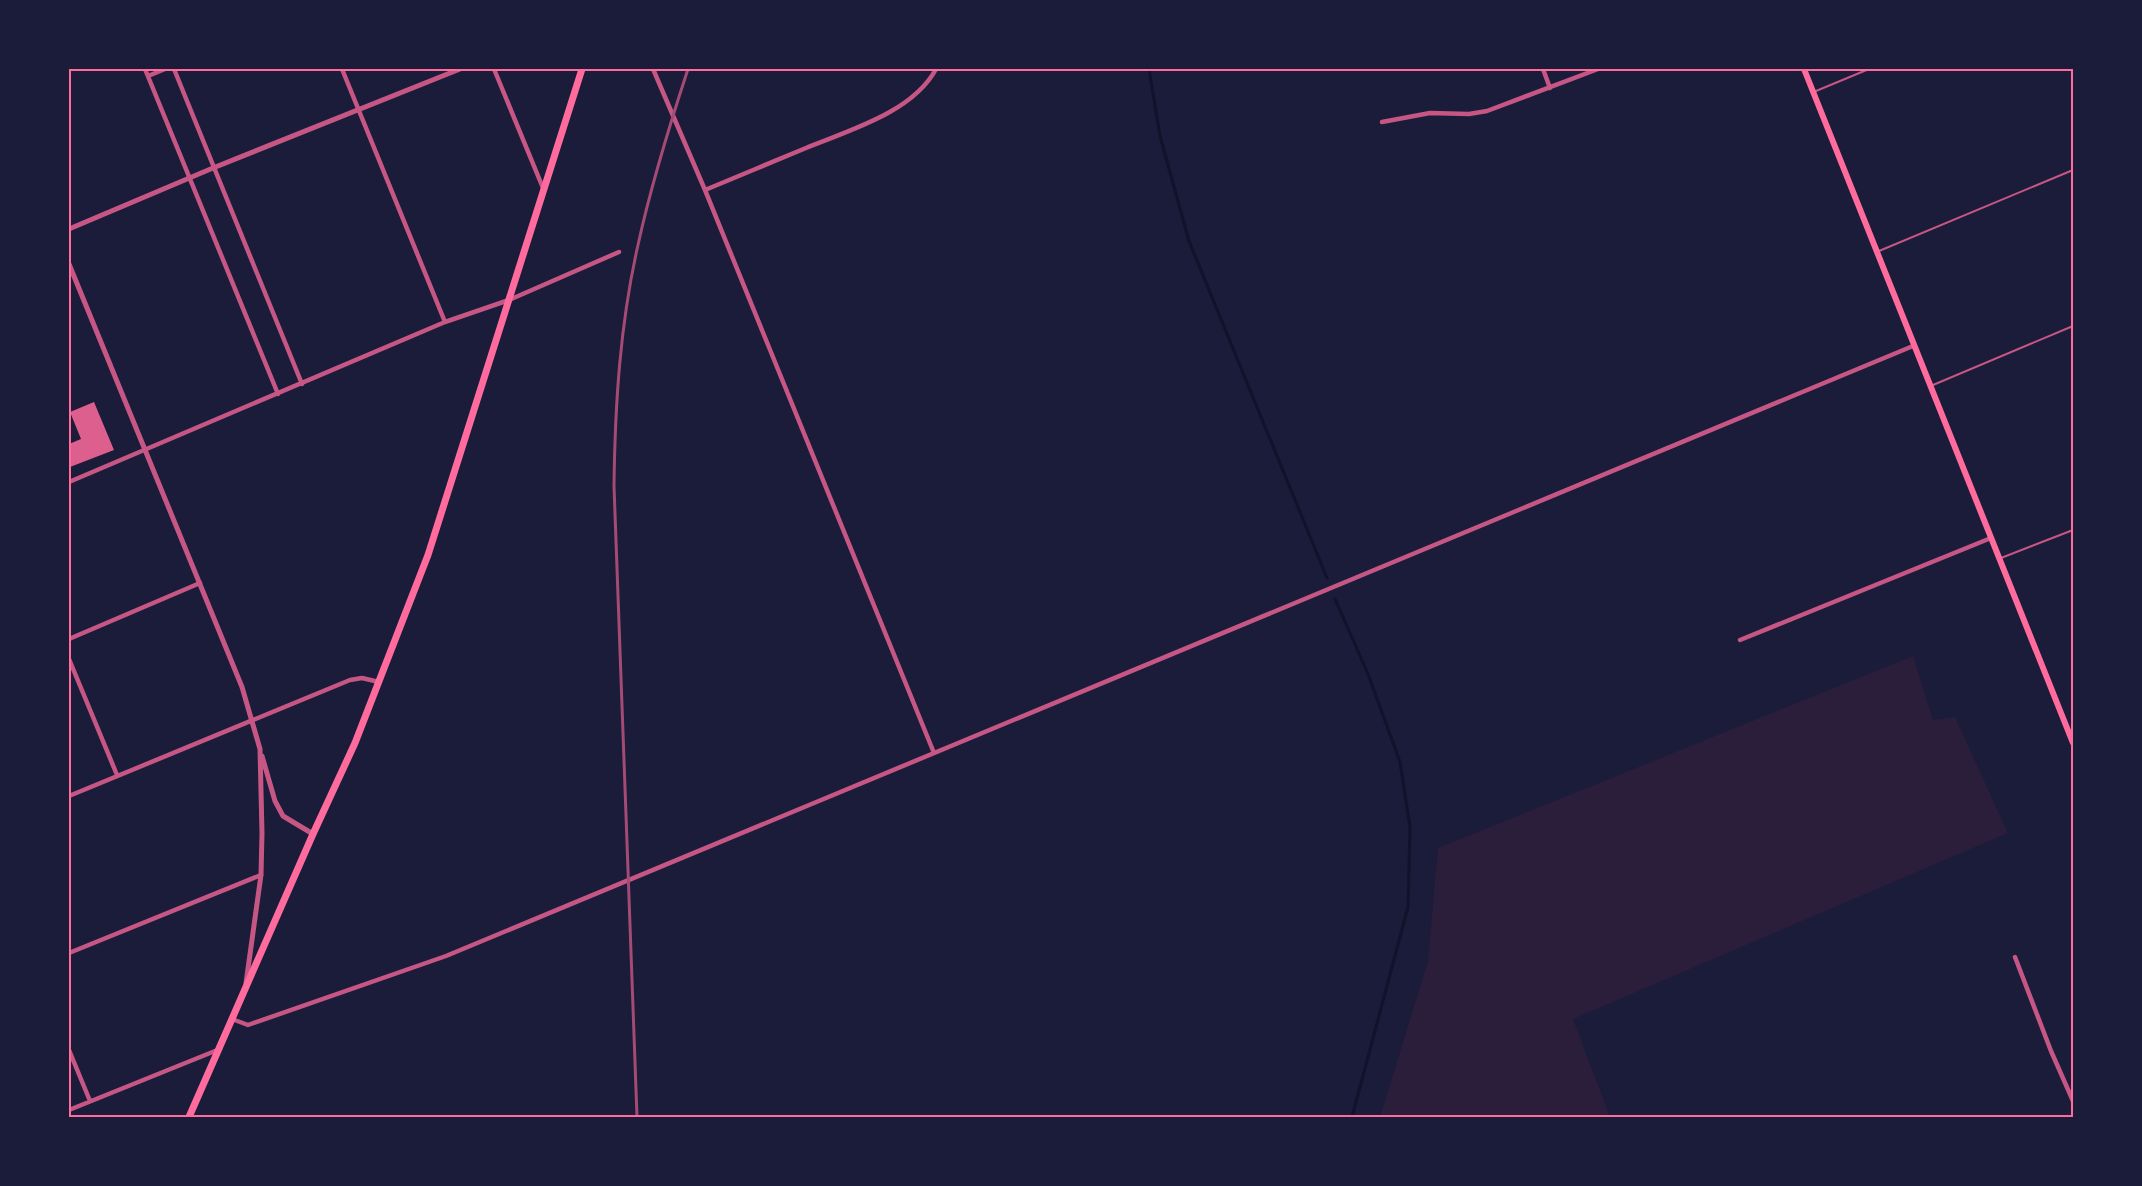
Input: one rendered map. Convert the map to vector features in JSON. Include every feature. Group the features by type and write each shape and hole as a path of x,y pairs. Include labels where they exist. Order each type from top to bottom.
{"main road":[{"path":"189,1117 355,743 428,555 582,69"},
{"path":"1804,69 2073,743"}],"street":[{"path":"145,69 278,394"},
{"path":"148,76 165,69"},
{"path":"174,69 302,384"},
{"path":"342,69 445,322"},
{"path":"69,229 213,168 460,69"},
{"path":"494,69 543,188"},
{"path":"653,69 705,190 934,753"},
{"path":"705,190 884,115 920,90 929,82 936,69"},
{"path":"1543,69 1550,88"},
{"path":"1382,122 1430,113 1469,114 1487,111 1598,69"},
{"path":"69,482 445,322 509,300 619,252"},
{"path":"69,264 242,687 275,801 283,816 294,825 313,834"},
{"path":"232,1019 248,1025 446,956 1914,346"},
{"path":"1740,640 1990,538"},
{"path":"69,639 201,583"},
{"path":"69,659 117,775"},
{"path":"69,796 350,680 362,678 379,682"},
{"path":"246,986 261,875 260,749"},
{"path":"69,953 261,875"},
{"path":"2015,957 2073,1101"},
{"path":"69,1110 220,1049"},
{"path":"69,1050 90,1101"}],"lane":[{"path":"1813,93 1869,69"},
{"path":"1876,252 2073,170"},
{"path":"1930,386 2073,326"},
{"path":"1999,560 2073,530"}],"shaded area":[{"path":"1913,656 1933,720 1955,717 2008,833 1573,1019 1610,1117 1380,1117 1428,961 1438,848"}],"building":[{"path":"94,402 114,450 70,467 69,444 81,439 70,412"}],"waterway":[{"path":"1149,69 1160,136 1189,241 1327,578"},
{"path":"1335,599 1368,674 1400,762 1410,827 1408,907 1352,1117"}],"railway":[{"path":"637,1117 614,486 616,425 623,335 632,275 655,178 688,69"}]}
